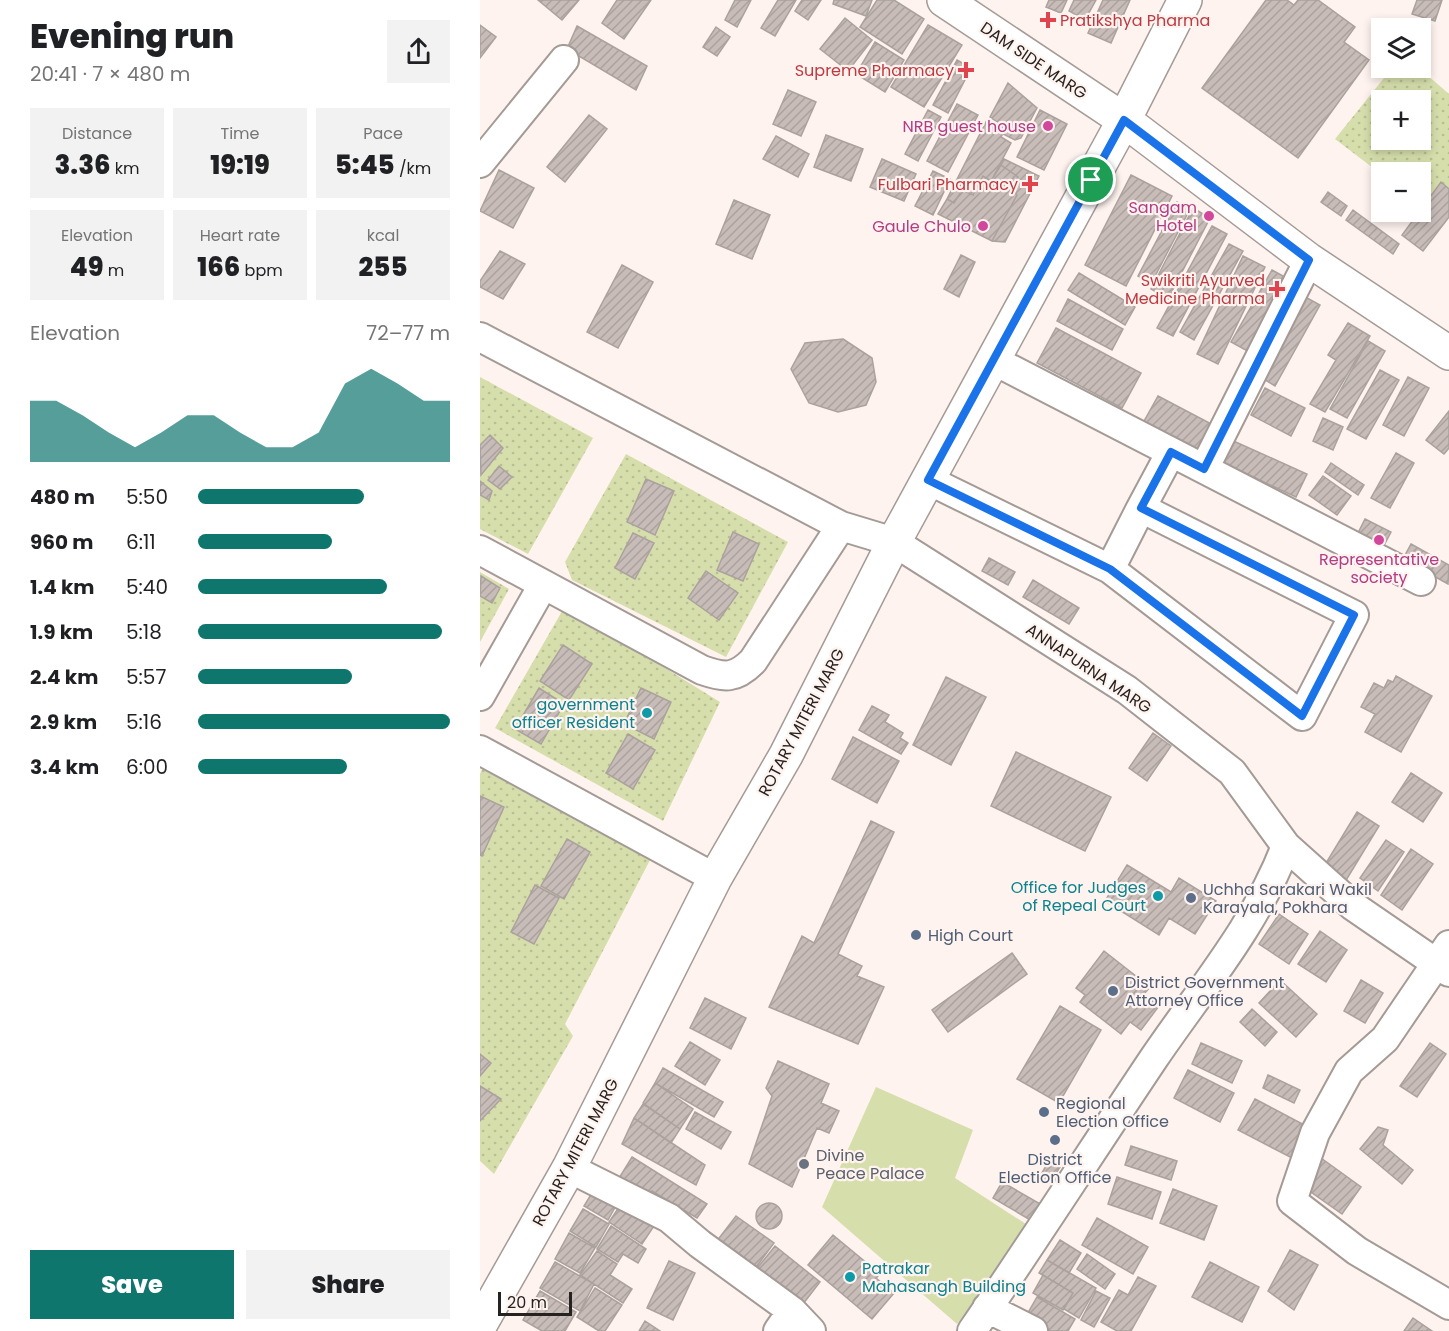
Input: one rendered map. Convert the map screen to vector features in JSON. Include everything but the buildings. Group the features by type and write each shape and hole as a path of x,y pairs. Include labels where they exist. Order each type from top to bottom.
{"main road":[{"name":"DAM SIDE MARG","path":"944,0 1124,120 1309,260 1449,353"},
{"name":"ROTARY MITERI MARG","path":"480,1325 569,1168 715,878 786,755 894,542 1124,120 1185,0"}],"street":[{"path":"480,163 564,60"},
{"path":"1204,469 1309,260"},
{"name":"ANNAPURNA MARG","path":"480,337 841,526 894,542 1127,690 1232,772 1286,846 1353,906 1445,960"},
{"path":"993,360 1421,582"},
{"path":"1110,569 1171,452"},
{"path":"928,480 1110,569 1302,716 1354,615 1141,508"},
{"path":"480,550 702,669 720,676 741,673 762,650 841,526"},
{"path":"480,696 543,585"},
{"path":"480,750 715,878"},
{"path":"1033,1331 980,1320 1156,1056 1217,973 1274,878 1286,846"},
{"path":"1445,960 1385,1039 1348,1071 1315,1133 1292,1201 1357,1251 1449,1305"},
{"path":"569,1168 669,1218 794,1324"}],"green space":[{"path":"1384,78 1431,78 1449,94 1449,189 1441,183 1431,196 1431,162 1371,162 1371,166 1335,139 1371,94 1371,150 1431,150 1431,90 1374,90"},
{"path":"480,377 593,438 528,554 480,529"},
{"path":"626,454 788,542 726,657 572,580 565,562","holes":["646,479 655,534 627,522","633,533 654,544 635,579 616,568","733,533 759,544 743,581 717,569","737,593 719,620 688,598"]},
{"path":"480,572 509,589 480,642 480,596 492,602 500,588 480,577"},
{"path":"565,606 720,702 663,821 495,728","holes":["641,688 671,702 654,738 624,724","539,689 564,704 541,744 515,729","628,734 655,750 633,789 606,772"]},
{"path":"484,765 650,860 565,1024 573,1036 494,1174 480,1161 480,1121 501,1099 480,1086 480,774"},
{"path":"876,1087 973,1130 955,1178 1032,1228 957,1324 822,1207"}],"place":[{"name":"Pratikshya Pharma","path":"1048,20"},
{"name":"Supreme Pharmacy","path":"966,70"},
{"name":"NRB guest house","path":"1048,126"},
{"name":"Fulbari Pharmacy","path":"1030,184"},
{"name":"Sangam Hotel","path":"1209,216"},
{"name":"Gaule Chulo","path":"983,226"},
{"name":"Swikriti Ayurved Medicine Pharma","path":"1277,289"},
{"name":"Representative society","path":"1379,540"},
{"name":"government officer Resident","path":"647,713"},
{"name":"Office for Judges of Repeal Court","path":"1158,896"},
{"name":"Uchha Sarakari Wakil Karayala, Pokhara","path":"1191,898"},
{"name":"High Court","path":"916,935"},
{"name":"District Government Attorney Office","path":"1113,991"},
{"name":"Regional Election Office","path":"1044,1112"},
{"name":"District Election Office","path":"1055,1140"},
{"name":"Divine Peace Palace","path":"804,1164"},
{"name":"Patrakar Mahasangh Building","path":"850,1277"}],"route":[{"path":"1124,120 1309,260 1204,469 1171,452 1141,508 1354,615 1302,716 1110,569 928,480 1091,180 1124,120"}]}
